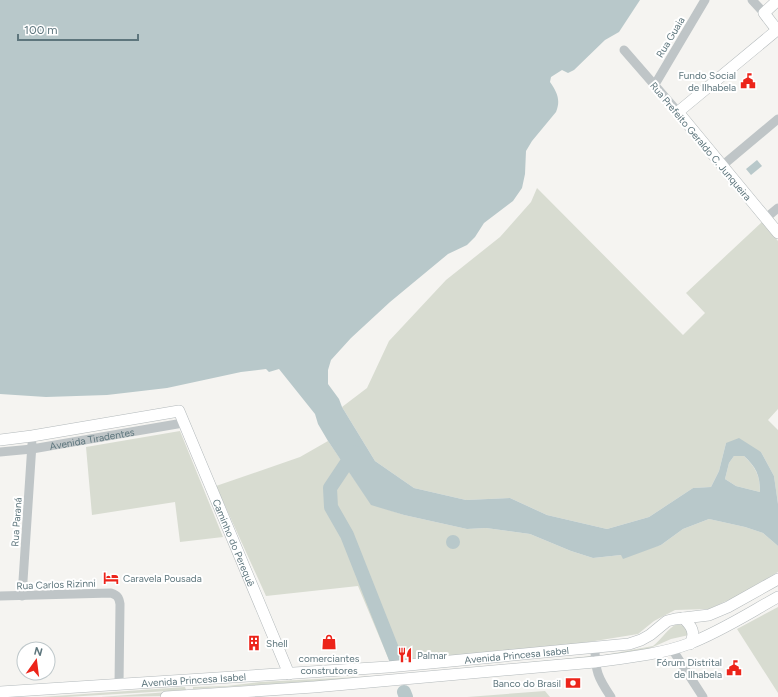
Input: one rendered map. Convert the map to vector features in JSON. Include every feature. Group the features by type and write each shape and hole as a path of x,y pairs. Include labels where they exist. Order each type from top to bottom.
{"main road":[{"path":"678,112 777,31 764,13 778,0"},
{"name":"Rua Prefeito Geraldo C. Junqueira","path":"678,112 778,232"},
{"name":"Caminho do Perequê","path":"179,411 289,674"},
{"name":"Avenida Tiradentes","path":"0,440 179,411"},
{"name":"Avenida Princesa Isabel","path":"0,692 388,667 629,644 650,636 667,621 709,615 728,608 778,579"},
{"name":"Avenida Princesa Isabel","path":"166,697 214,696 626,658 690,644 778,597"},
{"path":"683,618 693,629 694,636 690,644"}],"street":[{"name":"Rua Guaia","path":"654,86 705,0"},
{"path":"752,0 764,13"},
{"name":"Rua Prefeito Geraldo C. Junqueira","path":"624,50 678,112"},
{"path":"723,165 778,119"},
{"path":"766,218 778,208"},
{"name":"Avenida Tiradentes","path":"0,452 32,449 183,423"},
{"name":"Rua Paraná","path":"22,596 32,436"},
{"name":"Rua Carlos Rizinni","path":"0,596 116,595 119,598 120,604 119,685"},
{"path":"595,648 595,662 600,682 611,697"},
{"path":"672,649 703,697"}],"shaded area":[{"path":"0,0 640,0 619,32 605,40 574,70 568,73 562,70 551,77 550,82 558,96 556,112 532,141 526,151 525,174 522,188 513,201 484,223 475,237 467,245 448,254 390,302 351,338 331,360 328,370 328,384 339,399 342,407 375,461 414,488 466,500 510,498 547,515 607,529 649,517 693,488 711,487 719,471 726,443 739,438 761,452 774,476 778,504 778,546 763,533 745,527 709,519 683,529 661,545 623,559 621,555 593,558 571,551 530,534 486,528 467,529 404,515 371,505 328,441 318,424 315,414 279,369 269,372 266,369 241,372 167,388 107,395 46,397 0,394","holes":["734,456 744,456 752,464 758,476 760,492 736,486 725,479 729,463"]},
{"path":"757,160 762,166 751,175 746,169"},
{"path":"537,188 683,335 705,313 686,293 762,222 778,241 778,409 768,420 778,430 778,504 774,476 761,452 726,443 719,471 711,487 693,488 649,517 607,529 547,515 510,498 466,500 414,488 375,461 342,407 367,388 389,341 446,280 500,237 531,202"},
{"path":"180,431 223,537 180,542 175,502 92,515 86,447"},
{"path":"328,441 371,504 404,515 467,529 486,528 530,534 571,551 593,558 621,555 661,545 683,529 709,519 745,527 763,533 778,546 778,572 735,597 709,609 675,610 654,621 638,634 564,646 480,655 389,660 358,586 266,596 216,486 300,457"},
{"path":"734,456 744,456 752,464 758,476 760,492 736,486 725,479 729,463"},
{"path":"450,535 456,535 460,539 460,545 456,549 450,549 446,545 446,539"},
{"path":"778,607 778,693 737,629"},
{"path":"677,624 687,628 689,635 671,639 646,650 602,657 604,655 653,646"},
{"path":"591,656 591,658 449,671"},
{"path":"402,675 193,689 193,687 227,686 260,682"},
{"path":"185,687 186,690 66,697 41,697"},
{"path":"545,691 550,697 467,697"},
{"path":"169,692 172,696 100,697"}],"waterway":[{"path":"354,452 330,488 331,507 347,535 396,659"},
{"path":"404,692 406,697"}],"place":[{"name":"Fundo Social de Ilhabela","path":"748,81"},
{"name":"Caravela Pousada","path":"111,578"},
{"name":"comerciantes construtores","path":"329,642"},
{"name":"Shell","path":"254,643"},
{"name":"Palmar","path":"405,655"},
{"name":"Fórum Distrital de Ilhabela","path":"734,668"},
{"name":"Banco do Brasil","path":"573,683"}]}
